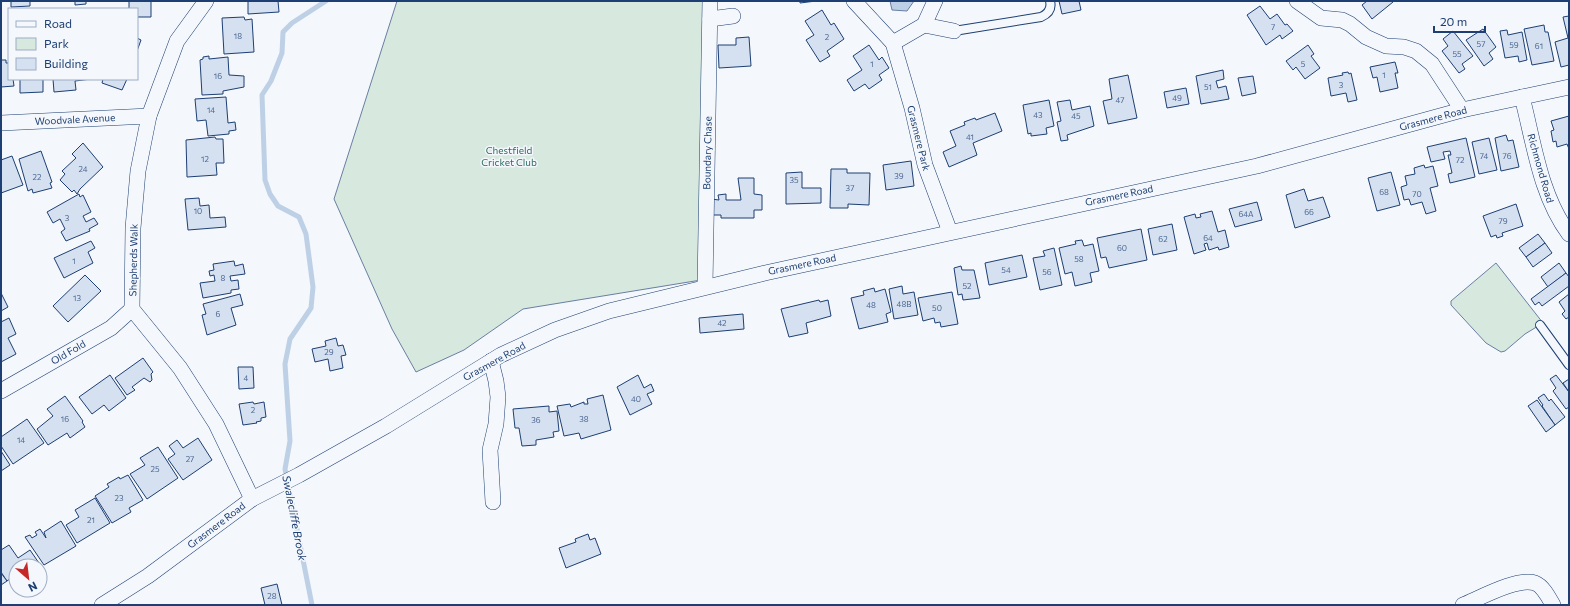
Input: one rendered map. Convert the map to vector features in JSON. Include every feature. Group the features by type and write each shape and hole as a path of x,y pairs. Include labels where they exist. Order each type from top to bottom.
{"street":[{"name":"Shepherds Walk","path":"206,1 177,40 149,116 138,171 134,214 132,309 180,368 212,418 252,499"},
{"name":"Boundary Chase","path":"705,286 710,1"},
{"name":"Grasmere Park","path":"854,1 893,43 912,108 925,165 950,232"},
{"path":"893,43 924,25 935,1"},
{"path":"1297,1 1321,18 1342,20 1366,37 1386,46 1404,47 1416,51 1432,64 1462,110"},
{"path":"710,19 733,16"},
{"path":"924,25 954,31"},
{"name":"Grasmere Road","path":"102,605 148,576 252,499 300,475 386,426 491,361 555,330 609,310 705,286 1257,166 1462,110 1569,87"},
{"name":"Richmond Road","path":"1522,97 1547,196 1557,218 1569,234"},
{"name":"Woodvale Avenue","path":"1,123 149,116"},
{"name":"Old Fold","path":"1,391 112,328 132,309"},
{"path":"491,361 498,397 496,424 490,450 493,502"},
{"path":"1463,605 1503,588 1524,583 1536,583 1544,590 1553,605"}],"lane":[{"path":"954,31 1041,17 1049,11 1051,6 1050,1"},
{"path":"1540,325 1569,365"}],"green space":[{"name":"Chestfield Cricket Club","path":"397,1 711,1 701,280 523,309 464,350 416,372 392,329 334,199"},
{"path":"1496,263 1543,323 1525,334 1505,351 1501,352 1486,343 1451,305 1451,301"}],"water":[{"path":"890,1 914,1 907,11 892,10"}],"building":[{"path":"11,1 30,1 30,6 11,7"},
{"path":"75,1 86,1 86,4 75,5"},
{"path":"129,1 151,1 151,17 138,17 138,8 129,8"},
{"path":"248,1 278,1 279,12 248,14"},
{"path":"800,1 816,1 800,3"},
{"path":"1059,1 1079,1 1081,10 1062,14"},
{"path":"1367,1 1393,2 1372,19 1362,5"},
{"path":"1260,6 1270,19 1277,14 1285,25 1287,24 1293,31 1282,39 1280,35 1266,45 1247,15"},
{"path":"822,10 831,25 834,23 844,39 827,51 830,56 820,62 806,40 814,35 805,21"},
{"path":"1569,16 1569,65 1561,67 1555,42 1568,38 1563,17"},
{"path":"244,17 245,20 252,19 254,52 224,54 222,18"},
{"path":"1544,25 1545,32 1548,32 1554,61 1532,65 1524,29"},
{"path":"1483,29 1496,47 1489,53 1493,59 1484,66 1466,40"},
{"path":"1507,30 1508,35 1522,32 1527,60 1519,62 1518,56 1505,58 1500,31"},
{"path":"1453,31 1473,56 1462,64 1465,69 1459,73 1442,51 1448,46 1443,39"},
{"path":"749,37 751,66 719,68 718,45 736,45 736,38"},
{"path":"138,38 141,40 138,48"},
{"path":"869,45 879,60 882,57 889,68 879,75 882,80 869,89 865,84 854,91 847,80 862,70 853,56"},
{"path":"1308,45 1314,54 1311,56 1320,68 1305,79 1296,67 1293,70 1286,61"},
{"path":"209,56 209,59 228,57 229,75 244,76 244,87 223,91 223,94 202,95 200,60 203,59 203,57"},
{"path":"1,60 6,60 6,63 8,63 8,80 13,80 14,86 1,87"},
{"path":"1395,62 1398,73 1395,73 1398,88 1380,92 1377,77 1373,78 1370,67"},
{"path":"1223,70 1224,79 1216,81 1218,88 1226,86 1229,99 1201,104 1196,76"},
{"path":"1348,72 1349,74 1351,73 1357,100 1348,102 1346,93 1331,96 1328,78 1343,75 1342,73"},
{"path":"1128,75 1137,118 1108,124 1103,101 1112,99 1109,79"},
{"path":"1253,76 1256,93 1242,96 1238,78"},
{"path":"20,80 43,80 43,92 20,93"},
{"path":"53,80 83,80 75,81 76,90 54,92"},
{"path":"103,80 127,80 122,90 102,83"},
{"path":"1186,88 1189,104 1167,108 1164,92"},
{"path":"226,97 228,123 235,122 236,130 229,131 229,134 208,136 206,120 197,121 195,99"},
{"path":"1049,100 1054,126 1046,128 1047,134 1031,136 1031,133 1028,134 1023,105"},
{"path":"1070,100 1072,110 1090,106 1094,126 1067,135 1068,140 1061,141 1057,122 1061,121 1057,102"},
{"path":"995,113 1002,131 973,143 977,155 949,167 943,152 956,146 950,131 965,125 964,122 975,118 976,120"},
{"path":"1569,116 1569,149 1567,144 1557,147 1556,141 1553,142 1551,131 1554,130 1551,121"},
{"path":"1506,135 1508,141 1513,140 1519,167 1501,171 1495,138"},
{"path":"215,137 216,139 223,139 224,163 216,163 217,175 187,177 186,140"},
{"path":"1466,138 1475,177 1450,183 1448,174 1452,173 1448,155 1451,155 1450,151 1443,152 1445,159 1431,162 1427,147"},
{"path":"1489,138 1497,170 1479,174 1472,142"},
{"path":"83,143 103,167 80,189 77,194 74,190 72,192 60,180 65,174 62,171 76,158 72,154"},
{"path":"41,151 52,182 50,183 52,188 33,193 32,189 28,191 19,159"},
{"path":"12,156 23,185 1,193 1,160"},
{"path":"911,161 914,186 886,190 883,165"},
{"path":"1424,165 1425,168 1433,166 1438,186 1430,188 1436,211 1426,214 1422,202 1411,205 1409,199 1404,200 1401,187 1407,185 1405,176 1415,174 1414,168"},
{"path":"831,169 847,169 847,173 870,173 869,205 848,204 848,208 830,208"},
{"path":"802,172 802,188 821,188 821,203 786,204 786,173"},
{"path":"1391,172 1400,205 1377,211 1368,178"},
{"path":"738,178 754,178 754,194 762,195 762,210 754,210 754,218 721,218 721,215 711,215 711,199 719,200 718,195 726,194 726,200 741,200"},
{"path":"1304,189 1308,201 1323,197 1330,217 1295,228 1286,195"},
{"path":"79,194 80,197 83,195 91,212 83,216 86,222 94,218 98,224 89,229 90,231 66,241 61,232 65,229 60,219 53,223 47,212"},
{"path":"199,198 200,206 209,205 210,218 225,217 226,227 188,230 185,199"},
{"path":"1257,202 1262,220 1235,227 1229,209"},
{"path":"1516,204 1523,226 1502,233 1503,236 1497,238 1496,235 1491,237 1483,216"},
{"path":"1212,211 1218,232 1225,230 1229,247 1219,250 1218,247 1209,250 1207,243 1204,244 1206,250 1194,254 1184,217 1195,214 1196,218 1201,217 1200,214"},
{"path":"1172,224 1177,250 1153,255 1148,229"},
{"path":"1141,229 1147,260 1109,268 1106,257 1101,258 1097,238"},
{"path":"1538,234 1545,243 1526,257 1519,248"},
{"path":"1082,240 1084,246 1093,244 1099,271 1090,273 1092,282 1075,286 1072,272 1065,274 1059,248 1076,244 1075,241"},
{"path":"91,241 95,248 88,252 93,263 64,278 54,258"},
{"path":"1545,243 1552,253 1533,267 1526,257"},
{"path":"1054,248 1062,285 1040,290 1033,258 1045,256 1043,251"},
{"path":"1022,255 1027,277 989,285 985,263"},
{"path":"234,261 235,266 243,264 245,274 230,276 231,281 238,280 239,289 231,290 231,293 203,298 200,283 215,281 214,275 210,276 209,271 214,270 213,264"},
{"path":"1559,263 1566,273 1548,287 1541,277"},
{"path":"961,266 962,270 974,270 980,298 963,300 962,294 958,295 954,268"},
{"path":"1566,273 1569,277 1569,286 1542,306 1539,302 1535,305 1531,299"},
{"path":"85,275 101,291 68,322 53,306"},
{"path":"902,286 903,294 914,292 918,315 894,319 889,289"},
{"path":"874,288 875,292 885,289 891,312 886,314 888,322 859,329 851,298 864,295 863,291"},
{"path":"952,292 958,324 941,327 940,322 935,323 934,318 923,321 918,298"},
{"path":"1,293 8,307 1,311"},
{"path":"240,294 243,305 231,308 236,325 207,335 202,315 206,314 203,304"},
{"path":"1569,294 1569,317 1566,319 1562,314 1565,311 1559,302"},
{"path":"819,300 820,302 828,300 831,316 806,323 808,333 789,337 781,309"},
{"path":"743,314 744,329 700,333 699,318"},
{"path":"9,318 16,334 8,338 16,354 1,362 1,322"},
{"path":"336,338 338,346 343,345 346,355 341,356 343,368 330,371 328,359 315,362 312,349 326,346 325,341"},
{"path":"143,358 153,372 151,374 152,380 150,382 144,378 132,387 135,390 127,395 115,378"},
{"path":"238,367 253,367 254,388 239,389"},
{"path":"110,375 126,398 109,411 104,405 92,414 79,397"},
{"path":"638,375 644,388 651,384 654,391 647,394 652,404 630,415 617,387"},
{"path":"1556,375 1569,392 1569,407 1566,409 1553,391 1556,388 1550,379"},
{"path":"1569,379 1569,392 1563,383"},
{"path":"1544,394 1549,401 1551,399 1565,417 1555,425 1538,398"},
{"path":"603,395 611,430 581,439 579,433 564,436 557,406 570,404 571,407 584,402 584,404 588,404 587,399"},
{"path":"65,396 83,421 82,422 85,427 70,438 67,433 48,445 37,429 53,416 47,409"},
{"path":"1537,400 1555,425 1546,432 1528,406"},
{"path":"253,402 254,404 264,402 266,417 261,418 261,421 256,422 257,423 243,425 239,404"},
{"path":"549,406 549,412 557,411 559,431 553,432 554,437 536,440 536,445 522,446 519,428 515,428 513,409"},
{"path":"27,419 44,443 13,464 1,446 1,437"},
{"path":"198,438 212,460 183,480 168,459 175,454 169,446 177,440 183,448"},
{"path":"158,447 178,478 147,499 130,474 145,465 140,458"},
{"path":"1,451 10,465 1,471"},
{"path":"128,475 143,500 129,508 131,512 112,523 95,496 109,487 107,484 119,477 120,479"},
{"path":"95,498 110,523 77,543 66,525 79,517 75,510"},
{"path":"61,521 76,546 48,563 48,558 39,558 25,537 30,535 32,538 37,535 35,532 40,529 46,538 44,532"},
{"path":"588,534 590,540 595,538 601,554 566,568 559,548 576,542 575,539"},
{"path":"9,545 18,558 8,558 7,581 1,572 1,550"},
{"path":"30,550 36,558 18,558"},
{"path":"1,573 7,581 1,585"},
{"path":"277,584 282,605 265,605 261,588"}],"waterway":[{"name":"Swalecliffe Brook","path":"312,605 285,469 290,441 285,364 290,339 311,308 313,287 306,234 299,217 278,206 270,194 265,180 262,95 271,81 282,53 283,32 292,23 326,1"}]}
